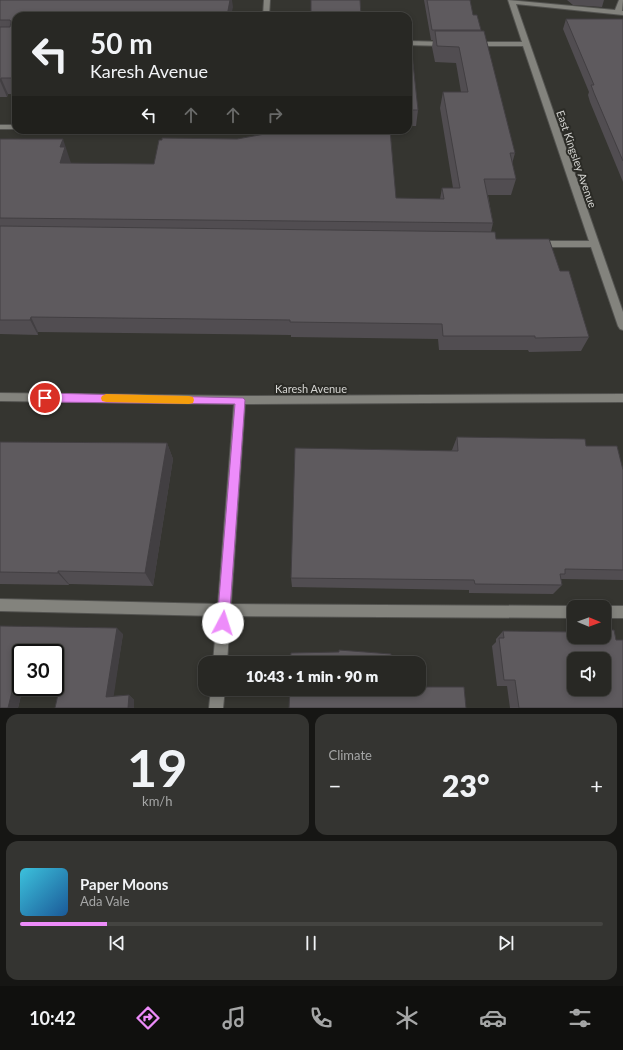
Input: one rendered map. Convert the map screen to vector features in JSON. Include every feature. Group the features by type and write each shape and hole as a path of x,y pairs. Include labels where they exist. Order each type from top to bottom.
{"street":[{"path":"266,12 268,0"},
{"path":"511,1 620,13 622,0"},
{"name":"East Kingsley Avenue","path":"511,1 623,326"},
{"path":"412,43 455,44"},
{"path":"463,44 526,44"},
{"path":"0,127 12,127"},
{"path":"532,244 595,244"},
{"name":"Karesh Avenue","path":"0,397 240,400 623,398"},
{"path":"221,656 240,400"},
{"path":"0,605 224,610 567,612"},
{"path":"611,612 623,612"},
{"path":"216,708 217,696"}],"building":[{"path":"0,0 230,0 228,12 12,12 12,78 1,78 0,81 0,27 10,27 11,22 10,20 0,20"},
{"path":"311,0 360,0 361,12 311,12"},
{"path":"427,0 470,0 473,15 477,15 481,30 432,30"},
{"path":"566,19 623,19 623,161 594,93 591,85 594,85"},
{"path":"435,31 484,31 515,153 510,153 516,179 484,179 493,223 0,218 0,139 63,139 60,147 65,147 60,163 154,164 159,140 162,140 162,138 237,139 265,134 390,134 396,198 444,199 442,188 460,188 443,92 468,92 459,47 437,46"},
{"path":"412,54 418,110 412,110"},
{"path":"0,226 495,232 496,239 549,239 560,271 569,271 589,337 535,338 535,336 443,336 442,324 290,322 290,320 31,317 30,320 0,320"},
{"path":"457,437 585,439 586,446 617,446 623,470 623,570 565,569 565,574 560,574 562,585 475,584 474,580 291,578 295,448 458,451"},
{"path":"0,442 167,443 145,573 58,571 58,573 0,572"},
{"path":"0,626 117,628 106,697 129,695 128,708 55,708 58,696 64,696 64,644 12,644 12,692 8,708 0,708"},
{"path":"611,630 614,630 616,640 623,640 623,708 519,708 515,680 504,680 499,638 504,638 503,631 567,632 567,644 611,644"},
{"path":"339,650 391,654 391,656 291,656 291,653 339,652"},
{"path":"426,687 464,687 466,708 289,708 290,696 426,696"}],"slow traffic":[{"path":"106,398 189,400"}],"route":[{"path":"45,398 240,400 223,623"}]}
